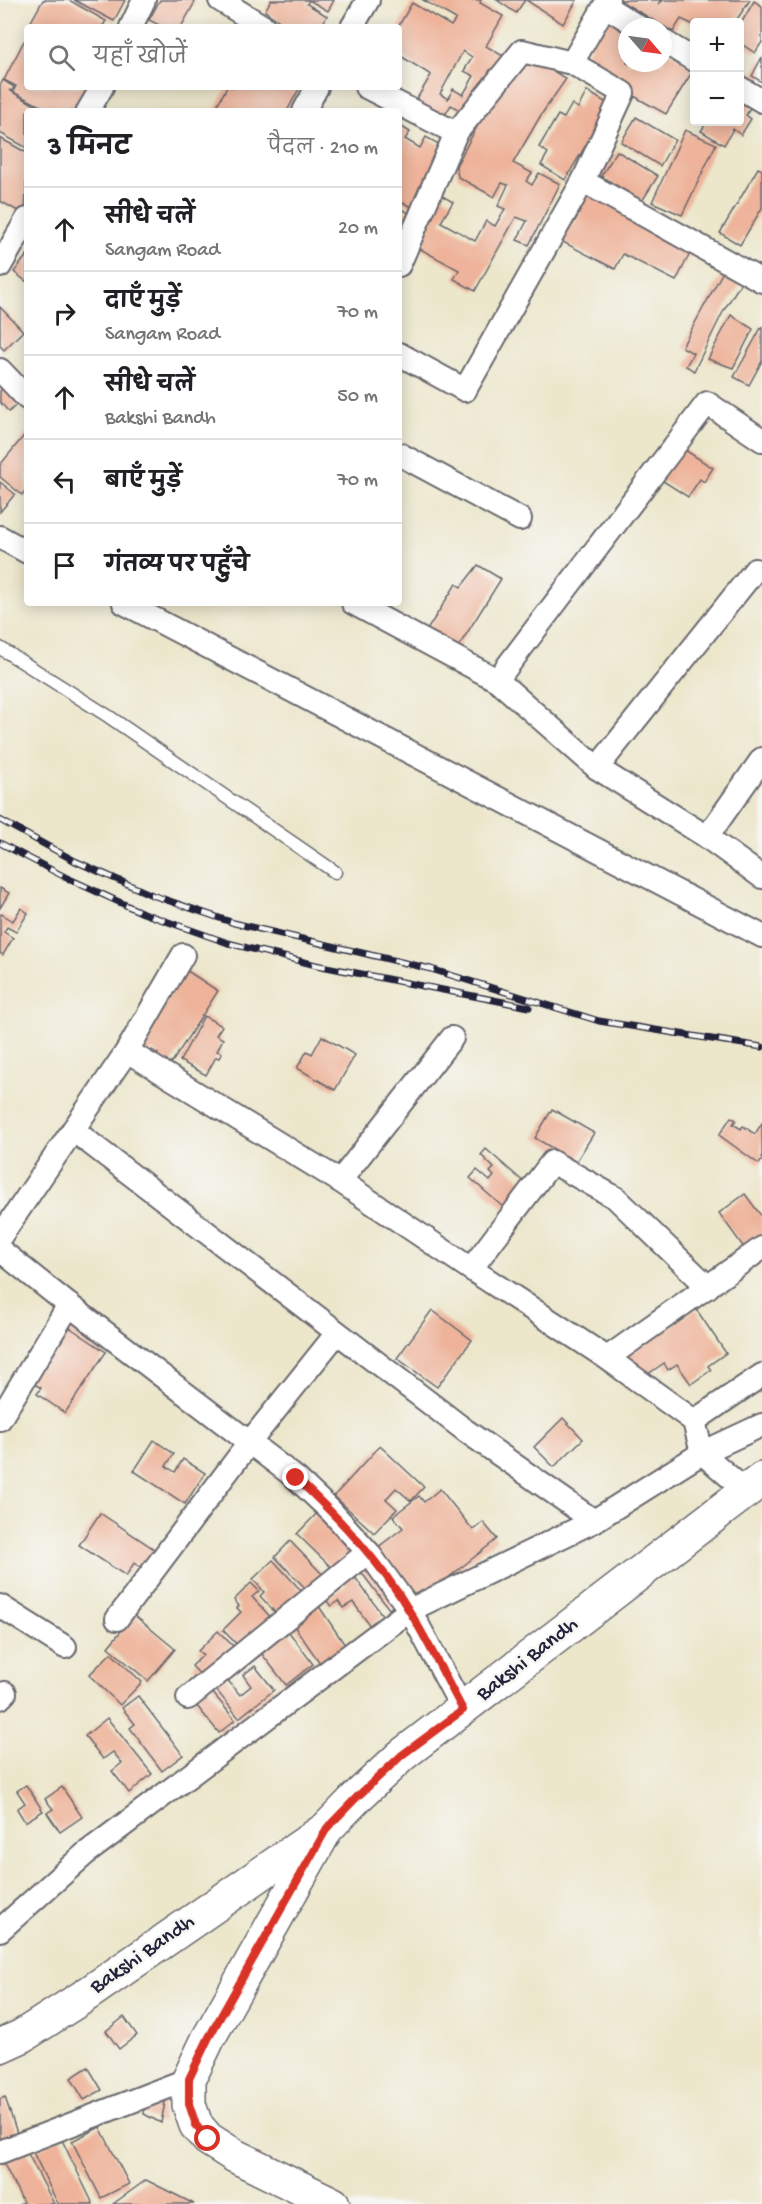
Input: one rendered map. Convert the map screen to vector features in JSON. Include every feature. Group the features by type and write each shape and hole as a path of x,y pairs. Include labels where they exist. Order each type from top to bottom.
{"main road":[{"name":"Bakshi Bandh","path":"0,2046 21,2036 83,1996 327,1828 402,1755 754,1485"},
{"path":"327,1828 208,2039 189,2079 189,2104 196,2125 208,2139 235,2156 333,2204"}],"street":[{"path":"132,24 144,0"},
{"path":"220,0 259,24"},
{"path":"354,24 368,0"},
{"path":"572,63 606,3 627,18"},
{"path":"672,47 690,58"},
{"path":"402,258 456,133 522,51 572,63 623,93 583,181 465,390 402,364"},
{"path":"90,108 100,90"},
{"path":"306,108 315,90"},
{"path":"372,90 456,133"},
{"path":"744,90 762,101"},
{"path":"583,181 762,280"},
{"path":"0,266 24,224"},
{"path":"0,370 24,395"},
{"path":"497,680 707,403 762,440"},
{"path":"402,456 520,519"},
{"path":"0,537 24,550"},
{"path":"597,768 755,570"},
{"path":"129,606 762,936"},
{"path":"359,606 497,680 597,768 707,837 762,877"},
{"path":"707,837 762,759"},
{"path":"0,1237 127,1051 183,955"},
{"path":"340,1180 452,1038"},
{"path":"127,1051 340,1180 607,1358 694,1420 702,1453 754,1485"},
{"path":"73,1130 466,1431 594,1521"},
{"path":"471,1269 552,1162 616,1198 708,1287"},
{"path":"607,1358 762,1248"},
{"path":"0,1250 296,1478 332,1512 368,1552 410,1610 463,1710"},
{"path":"0,1419 69,1305"},
{"path":"117,1619 249,1443 337,1333"},
{"path":"694,1420 762,1375"},
{"path":"0,1930 85,1854 410,1610 594,1521 702,1453 762,1425"},
{"path":"188,1698 368,1552"},
{"path":"0,1606 65,1647"},
{"path":"0,2152 189,2079"}],"lane":[{"path":"0,648 108,716 334,872"}],"building":[{"path":"43,0 69,0 106,21 104,24 30,24"},
{"path":"74,0 125,0 114,21"},
{"path":"160,0 196,0 183,24 157,24 149,20"},
{"path":"271,0 309,0 307,4 327,16 323,24 284,24 265,11"},
{"path":"309,0 334,0 328,11"},
{"path":"423,0 481,0 480,3 503,16 486,46 503,56 494,72 490,70 466,114 451,105 443,118 415,102 431,75 402,57 402,24 400,24 412,3 451,26 456,19","holes":["463,51 472,57 464,71 474,76 463,95 453,89 448,99 440,94"]},
{"path":"497,0 525,0 516,13"},
{"path":"526,0 577,0 563,24"},
{"path":"619,0 661,0 658,4 664,0 750,0 738,18 690,18 690,23 681,19 673,32 672,18 649,18"},
{"path":"754,1 762,6 762,42 755,53 744,46 744,18"},
{"path":"607,13 618,21 618,72 672,72 672,53 690,66 690,75 666,114 583,62"},
{"path":"24,41 24,90 92,90 83,108 44,108 13,92 16,86 4,80"},
{"path":"524,52 566,79 541,115 513,163 532,173 526,181 532,185 539,173 560,184 529,245 517,240 527,221 516,217 475,291 454,279 459,270 411,244 439,194 453,202 441,222 475,241 486,221 495,226 505,209 498,206 508,185 502,183 494,197 458,177 456,166 487,108"},
{"path":"762,57 762,82 752,76"},
{"path":"3,80 14,87 12,91 9,90 40,108 24,108 24,146 0,133 0,86"},
{"path":"225,90 298,90 289,108 216,108"},
{"path":"587,91 610,105 565,180 541,165 548,153 539,147 558,115 564,118 572,104 578,108"},
{"path":"744,97 753,103 746,115 751,119 741,135 733,129 724,145 701,131 704,126 744,126"},
{"path":"636,117 675,140 660,166 621,142"},
{"path":"402,127 410,132 405,139 420,148 426,137 444,147 416,209 402,202"},
{"path":"685,130 716,144 682,215 652,202"},
{"path":"0,138 24,151 24,214 0,201"},
{"path":"617,151 658,176 642,201 601,176"},
{"path":"758,168 762,170 762,208 740,245 720,233"},
{"path":"582,190 692,249 676,281 623,254 615,269 557,239 566,221 573,224 582,208 575,204"},
{"path":"402,210 409,213 404,224 402,223"},
{"path":"24,259 24,280 14,272"},
{"path":"726,266 745,276 724,310 694,371 686,366 693,353 682,347"},
{"path":"0,307 23,331 4,350 0,346"},
{"path":"731,315 753,329 733,368 708,359"},
{"path":"762,326 762,361 749,385 734,377"},
{"path":"11,380 24,393 24,397 9,412 0,402 0,391"},
{"path":"24,436 24,492 22,495 0,477 0,465"},
{"path":"682,448 713,468 704,482 700,479 688,497 660,479"},
{"path":"0,482 15,494 0,512"},
{"path":"478,565 501,579 457,649 427,630 456,584 461,587"},
{"path":"0,888 9,893 0,908"},
{"path":"21,908 28,913 16,932 7,927 4,932 13,938 3,955 0,953 0,915 13,921"},
{"path":"186,970 218,991 169,1067 155,1058 158,1054 152,1050 147,1056 135,1048"},
{"path":"204,1016 222,1026 216,1035 223,1039 217,1051 222,1053 219,1058 216,1057 206,1075 180,1061"},
{"path":"322,1036 355,1055 335,1090 297,1068 307,1051 312,1054"},
{"path":"552,1109 594,1133 576,1162 535,1138"},
{"path":"731,1117 736,1120 733,1124 741,1129 743,1126 755,1134 762,1123 762,1160 759,1164 719,1135"},
{"path":"486,1149 526,1184 504,1208 470,1178 477,1170 490,1181 494,1176 490,1172 494,1168 481,1155"},
{"path":"745,1194 762,1217 762,1241 747,1252 719,1213"},
{"path":"696,1309 726,1353 708,1366 711,1370 691,1384 677,1364 668,1370 664,1363 641,1379 626,1357"},
{"path":"432,1310 472,1340 437,1387 397,1358"},
{"path":"66,1325 106,1352 65,1413 37,1394 41,1388 28,1380"},
{"path":"563,1418 583,1439 554,1467 534,1447"},
{"path":"154,1440 174,1454 166,1466 175,1472 183,1459 205,1473 185,1504 134,1471"},
{"path":"380,1446 424,1487 411,1501 396,1488 386,1499 397,1509 374,1533 334,1496"},
{"path":"440,1489 473,1530 483,1522 497,1539 414,1605 372,1552 403,1528 393,1516 419,1496 424,1502"},
{"path":"322,1508 362,1547 337,1573 297,1534"},
{"path":"100,1513 157,1551 145,1570 134,1563 126,1576 79,1545"},
{"path":"290,1541 327,1579 311,1594 275,1557"},
{"path":"370,1559 401,1600 389,1609 358,1568"},
{"path":"273,1560 307,1597 282,1620 260,1596 264,1592 253,1579"},
{"path":"352,1573 383,1616 370,1626 353,1602 343,1608 338,1601 331,1606 326,1600 346,1586 341,1580"},
{"path":"251,1583 259,1591 252,1597 275,1622 244,1652 223,1630 241,1612 234,1600"},
{"path":"316,1602 345,1645 320,1663 290,1620"},
{"path":"134,1615 175,1649 148,1681 108,1647"},
{"path":"286,1628 313,1664 286,1685 258,1649"},
{"path":"218,1631 237,1650 206,1681 192,1666 203,1655 198,1651"},
{"path":"111,1653 142,1682 120,1705 89,1675"},
{"path":"255,1666 274,1690 239,1718 213,1686 225,1677 240,1695 251,1686 243,1675"},
{"path":"208,1687 235,1720 219,1733 192,1700"},
{"path":"138,1696 183,1755 162,1771 130,1728 135,1724 122,1708"},
{"path":"107,1718 152,1774 129,1793 112,1771 122,1763 113,1752 103,1759 85,1736"},
{"path":"26,1785 43,1811 25,1822 17,1809 25,1803 17,1791"},
{"path":"62,1787 82,1817 60,1832 47,1813 53,1809 45,1799"},
{"path":"124,2017 137,2035 119,2049 106,2031"},
{"path":"88,2067 102,2090 84,2100 71,2078"},
{"path":"5,2097 19,2139 3,2144 0,2136 0,2099"},
{"path":"166,2097 161,2123 144,2114 144,2100"},
{"path":"100,2127 129,2184 101,2198 72,2141"},
{"path":"61,2138 93,2204 58,2204 33,2152"},
{"path":"25,2148 54,2204 20,2204 23,2202 2,2160"},
{"path":"146,2180 194,2204 113,2204"}],"railway":[{"path":"0,820 75,861 152,895 234,923 431,969 599,1021 762,1047"},
{"path":"0,843 67,878 143,913 228,943 316,965 529,1007"}],"route":[{"path":"208,2139 196,2125 189,2104 189,2079 208,2039 327,1828 402,1755 463,1710 410,1610 368,1552 332,1512 296,1478"}]}
